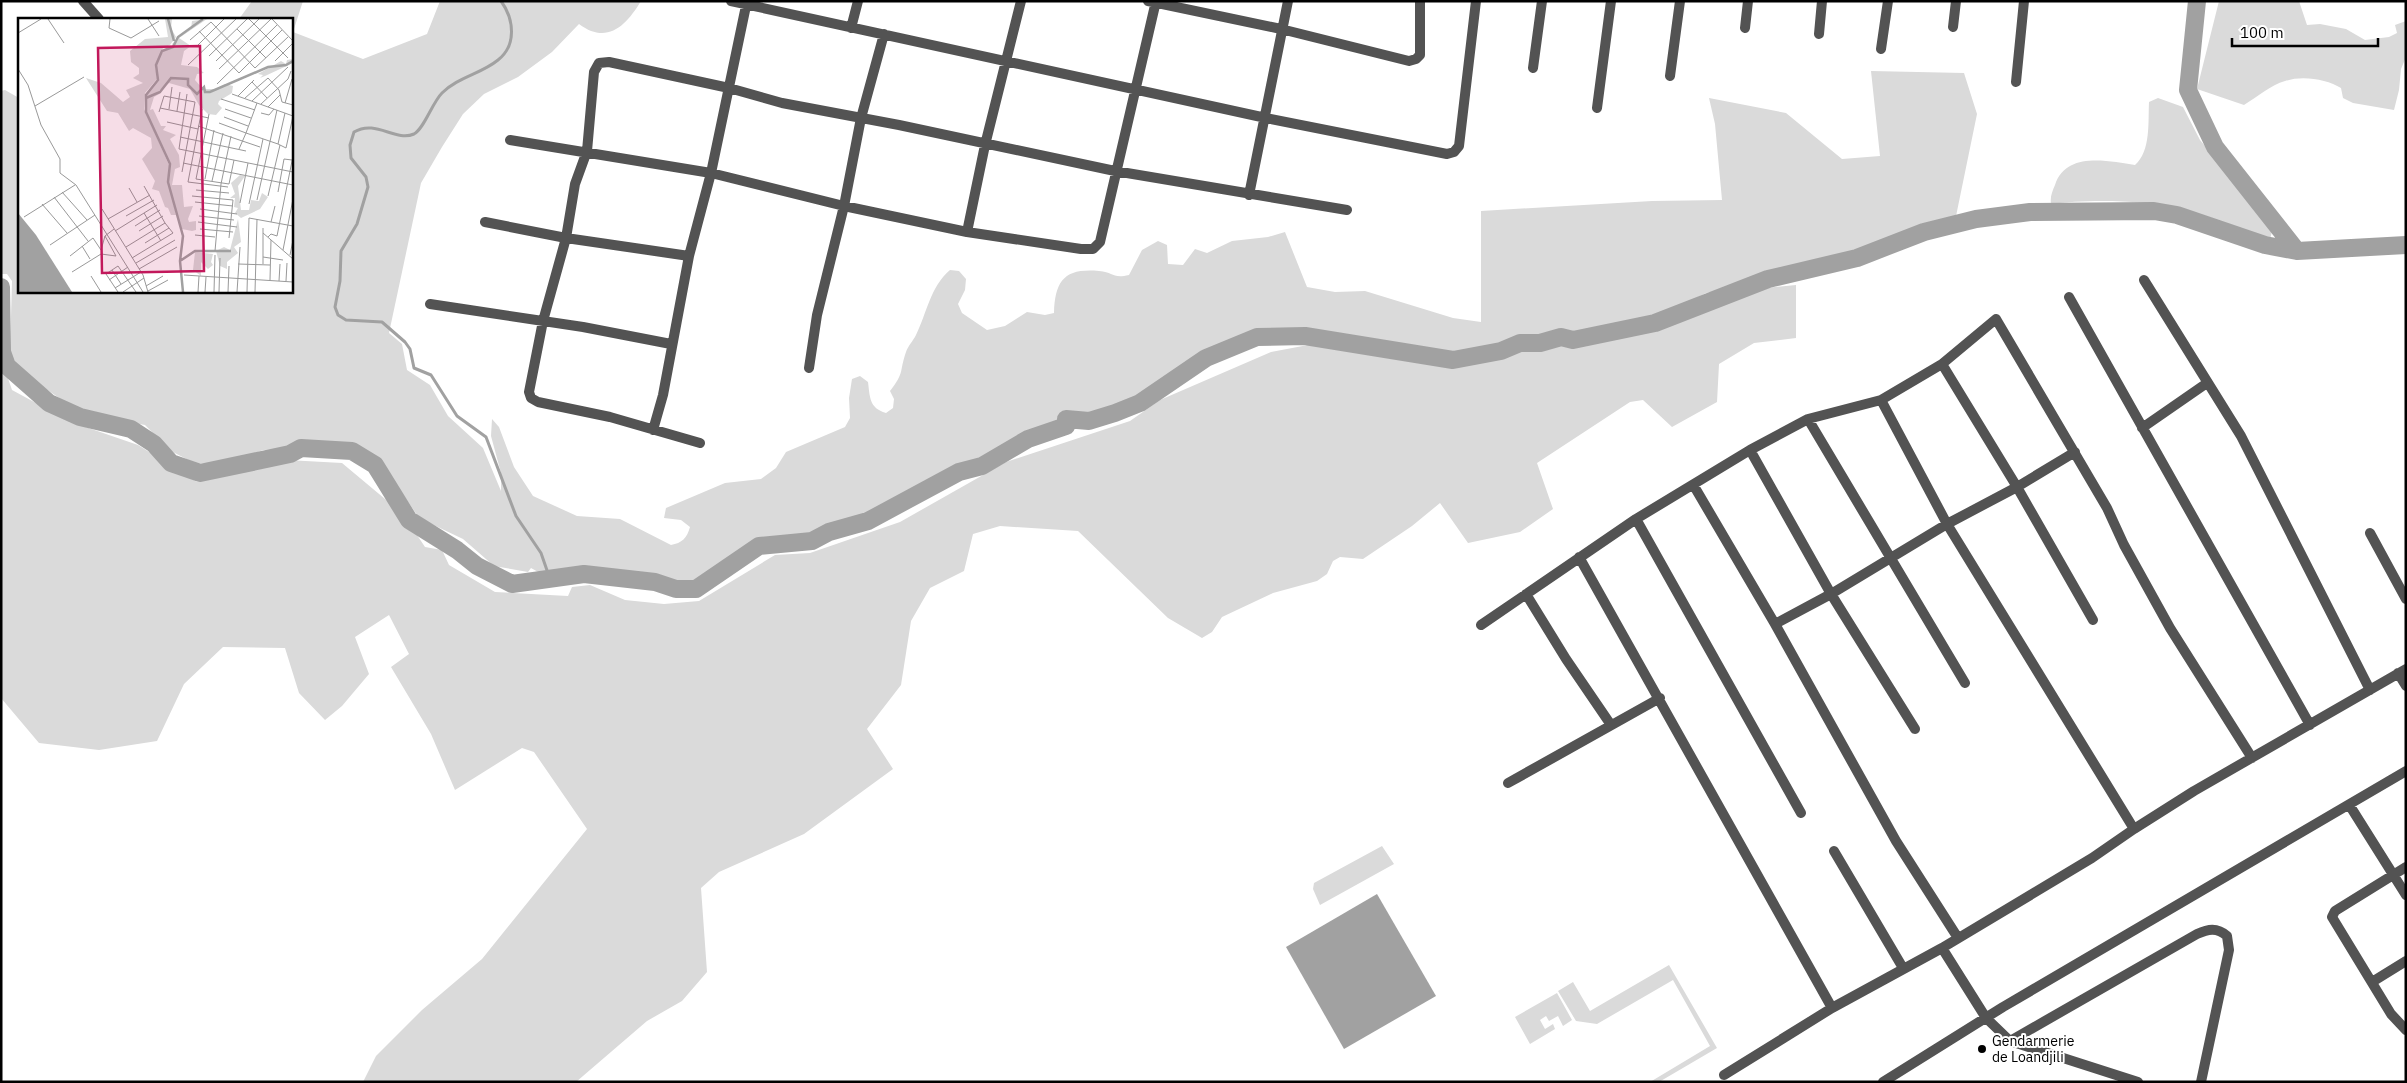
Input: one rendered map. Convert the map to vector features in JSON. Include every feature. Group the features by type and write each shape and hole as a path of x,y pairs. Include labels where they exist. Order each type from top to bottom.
{"street":[{"path":"83,1 98,18"},
{"path":"730,1 747,3 851,28 1006,60 1266,118 1447,154 1454,152 1459,146 1476,1"},
{"path":"851,28 858,1"},
{"path":"967,232 985,145 1020,1"},
{"path":"1249,195 1288,1"},
{"path":"510,140 587,151 711,173 844,206 967,232 1081,250 1092,249 1100,242 1153,2 1281,29 1410,61 1420,55 1420,1"},
{"path":"1533,68 1542,1"},
{"path":"1597,108 1611,1"},
{"path":"1670,76 1680,1"},
{"path":"1745,28 1748,1"},
{"path":"1819,34 1822,1"},
{"path":"1881,49 1888,1"},
{"path":"1953,27 1956,1"},
{"path":"2016,82 2024,1"},
{"path":"654,430 663,395 671,344 689,256 711,173 747,3"},
{"path":"809,368 817,315 844,206 861,118 884,34"},
{"path":"700,443 531,398 529,392 543,321 566,238 575,184 587,151 594,72 600,63 609,62 729,88 782,103 1115,172 1347,210"},
{"path":"485,222 566,238 689,256"},
{"path":"2144,280 2240,436 2370,690"},
{"path":"2069,298 2264,639 2310,725"},
{"path":"430,304 646,338 671,344"},
{"path":"1481,625 1579,556 1750,450 1808,419 1881,400 1942,364 1996,319 2107,508 2124,545 2170,628 2252,758"},
{"path":"1942,364 2017,487 2093,620"},
{"path":"2142,428 2207,383"},
{"path":"1881,400 1947,524 2134,829"},
{"path":"1808,419 1965,682"},
{"path":"1750,450 1831,594 1916,729"},
{"path":"1775,624 1831,594 1947,524 2017,487 2075,452"},
{"path":"1694,486 1775,624 1896,841 1958,938"},
{"path":"1636,519 1801,814"},
{"path":"2370,533 2406,599"},
{"path":"1579,556 1832,1008"},
{"path":"1526,594 1566,659 1611,725"},
{"path":"1724,1075 1832,1008 1942,948 2092,858 2134,829 2402,671 2406,686"},
{"path":"1508,783 1660,698"},
{"path":"1883,1082 1986,1018 2350,806 2406,771"},
{"path":"2350,806 2406,895"},
{"path":"1834,851 1904,968"},
{"path":"2406,867 2333,914 2332,917 2391,1014 2406,1030"},
{"path":"2010,1042 2197,934 2207,929 2215,929 2227,936 2229,950 2201,1082"},
{"path":"1942,948 1986,1018 2010,1042 2138,1082"},
{"path":"2372,982 2406,961"}],"shaded area":[{"path":"252,1 303,1 293,32 363,59 427,34 440,1 641,1 622,25 607,33 598,33 579,24 552,52 518,77 484,94 463,114 421,183 389,333 402,344 407,370 430,385 448,416 483,448 501,491 501,473 491,436 492,419 499,427 514,467 533,496 577,516 620,519 671,545 684,539 690,527 681,520 664,518 666,508 725,483 761,479 776,468 786,452 845,427 850,418 849,398 852,379 860,376 868,382 871,401 880,411 886,413 893,408 894,399 890,391 900,376 907,350 916,335 933,292 950,270 959,271 966,279 965,290 958,304 962,313 987,330 1005,326 1027,312 1045,315 1054,313 1060,284 1070,274 1087,271 1104,272 1116,276 1129,275 1142,250 1158,241 1167,245 1168,264 1183,265 1195,249 1207,253 1232,241 1268,237 1285,232 1307,287 1335,292 1365,291 1453,318 1481,322 1481,211 1652,201 1722,200 1715,124 1709,98 1786,113 1842,159 1880,156 1871,71 1964,73 1977,114 1955,221 1912,232 1905,239 1796,268 1768,272 1737,287 1706,293 1658,317 1628,326 1586,333 1519,340 1487,350 1442,354 1387,345 1333,332 1280,329 1244,337 1197,356 1139,397 1094,412 1066,413 1055,426 1028,434 977,462 956,468 921,488 912,489 882,509 813,534 761,541 705,576 688,582 670,582 592,570 540,573 531,568 528,572 494,566 463,539 419,518 386,469 365,449 312,442 296,444 289,449 263,450 233,462 196,464 171,451 145,425 81,413 33,380 12,361 10,353 12,281 7,274 1,274 1,91 5,90 18,97 18,292 292,292 292,18 240,18"},
{"path":"2219,1 2299,1 2307,25 2320,24 2346,29 2365,40 2389,37 2397,33 2395,25 2406,21 2406,57 2401,69 2399,90 2394,110 2353,103 2343,98 2341,88 2329,82 2306,78 2292,79 2280,83 2244,105 2197,89"},
{"path":"2158,98 2183,107 2200,140 2269,223 2272,231 2270,240 2201,214 2164,205 2115,201 2081,201 2051,204 2052,194 2060,174 2068,167 2089,161 2135,165 2144,152 2146,144 2149,102"},
{"path":"1796,285 1796,338 1754,343 1719,364 1717,402 1672,427 1643,400 1630,402 1537,463 1553,509 1520,532 1468,543 1440,503 1412,526 1363,559 1340,557 1333,561 1327,574 1317,581 1273,593 1222,617 1212,632 1202,638 1168,618 1078,531 1000,526 973,534 964,571 930,588 911,621 901,685 867,729 893,769 804,834 719,872 701,888 707,972 682,1001 647,1021 576,1082 363,1082 376,1056 422,1010 482,959 587,829 534,752 522,748 455,790 431,734 391,667 409,654 389,615 355,637 369,674 342,706 325,720 299,693 285,648 223,647 184,684 157,741 99,750 39,743 1,698 1,358 12,390 71,422 138,445 197,482 287,460 342,463 403,514 425,547 442,550 449,565 495,592 568,596 572,587 590,585 625,600 664,604 699,601 775,555 810,553 900,522 1006,462 1130,421 1160,400 1271,352 1308,345 1445,363 1636,332 1755,289"},
{"path":"1382,846 1394,864 1320,905 1313,889 1314,883"},
{"path":"1377,894 1436,996 1344,1049 1286,947"},
{"path":"1669,965 1717,1048 1659,1082 1650,1082 1710,1046 1673,980 1597,1024 1576,1021 1558,991 1573,982 1590,1011"},
{"path":"1557,993 1572,1020 1563,1026 1558,1016 1549,1021 1546,1016 1540,1020 1545,1029 1553,1024 1555,1029 1530,1044 1515,1017"}],"waterway":[{"path":"501,1 509,16 512,32 508,47 498,60 455,83 442,93 421,127 414,134 407,136 370,128 354,132 350,145 351,158 366,177 368,187 357,224 341,251 340,281 335,307 338,315 346,320 382,322 405,342 410,349 414,368 431,375 457,416 486,437 516,516 541,553 550,579"},
{"path":"2197,1 2188,90 2215,147 2297,251"},
{"path":"1,287 2,352 7,366 49,403 80,417 131,429 154,444 171,463 200,473 290,454 301,448 352,451 375,465 409,520 457,550 477,566 512,584 584,574 655,582 676,589 696,589 759,546 812,541 829,532 868,521 959,472 982,466 1028,439 1066,426 1066,419 1089,421 1140,403 1206,358 1257,337 1305,336 1453,360 1501,351 1520,343 1540,343 1561,337 1573,340 1655,323 1768,279 1857,258 1924,232 1976,219 2030,212 2154,211 2177,215 2265,245 2297,251 2406,245"}],"place":[{"name":"Gendarmerie de Loandjili","path":"1982,1049"}]}
